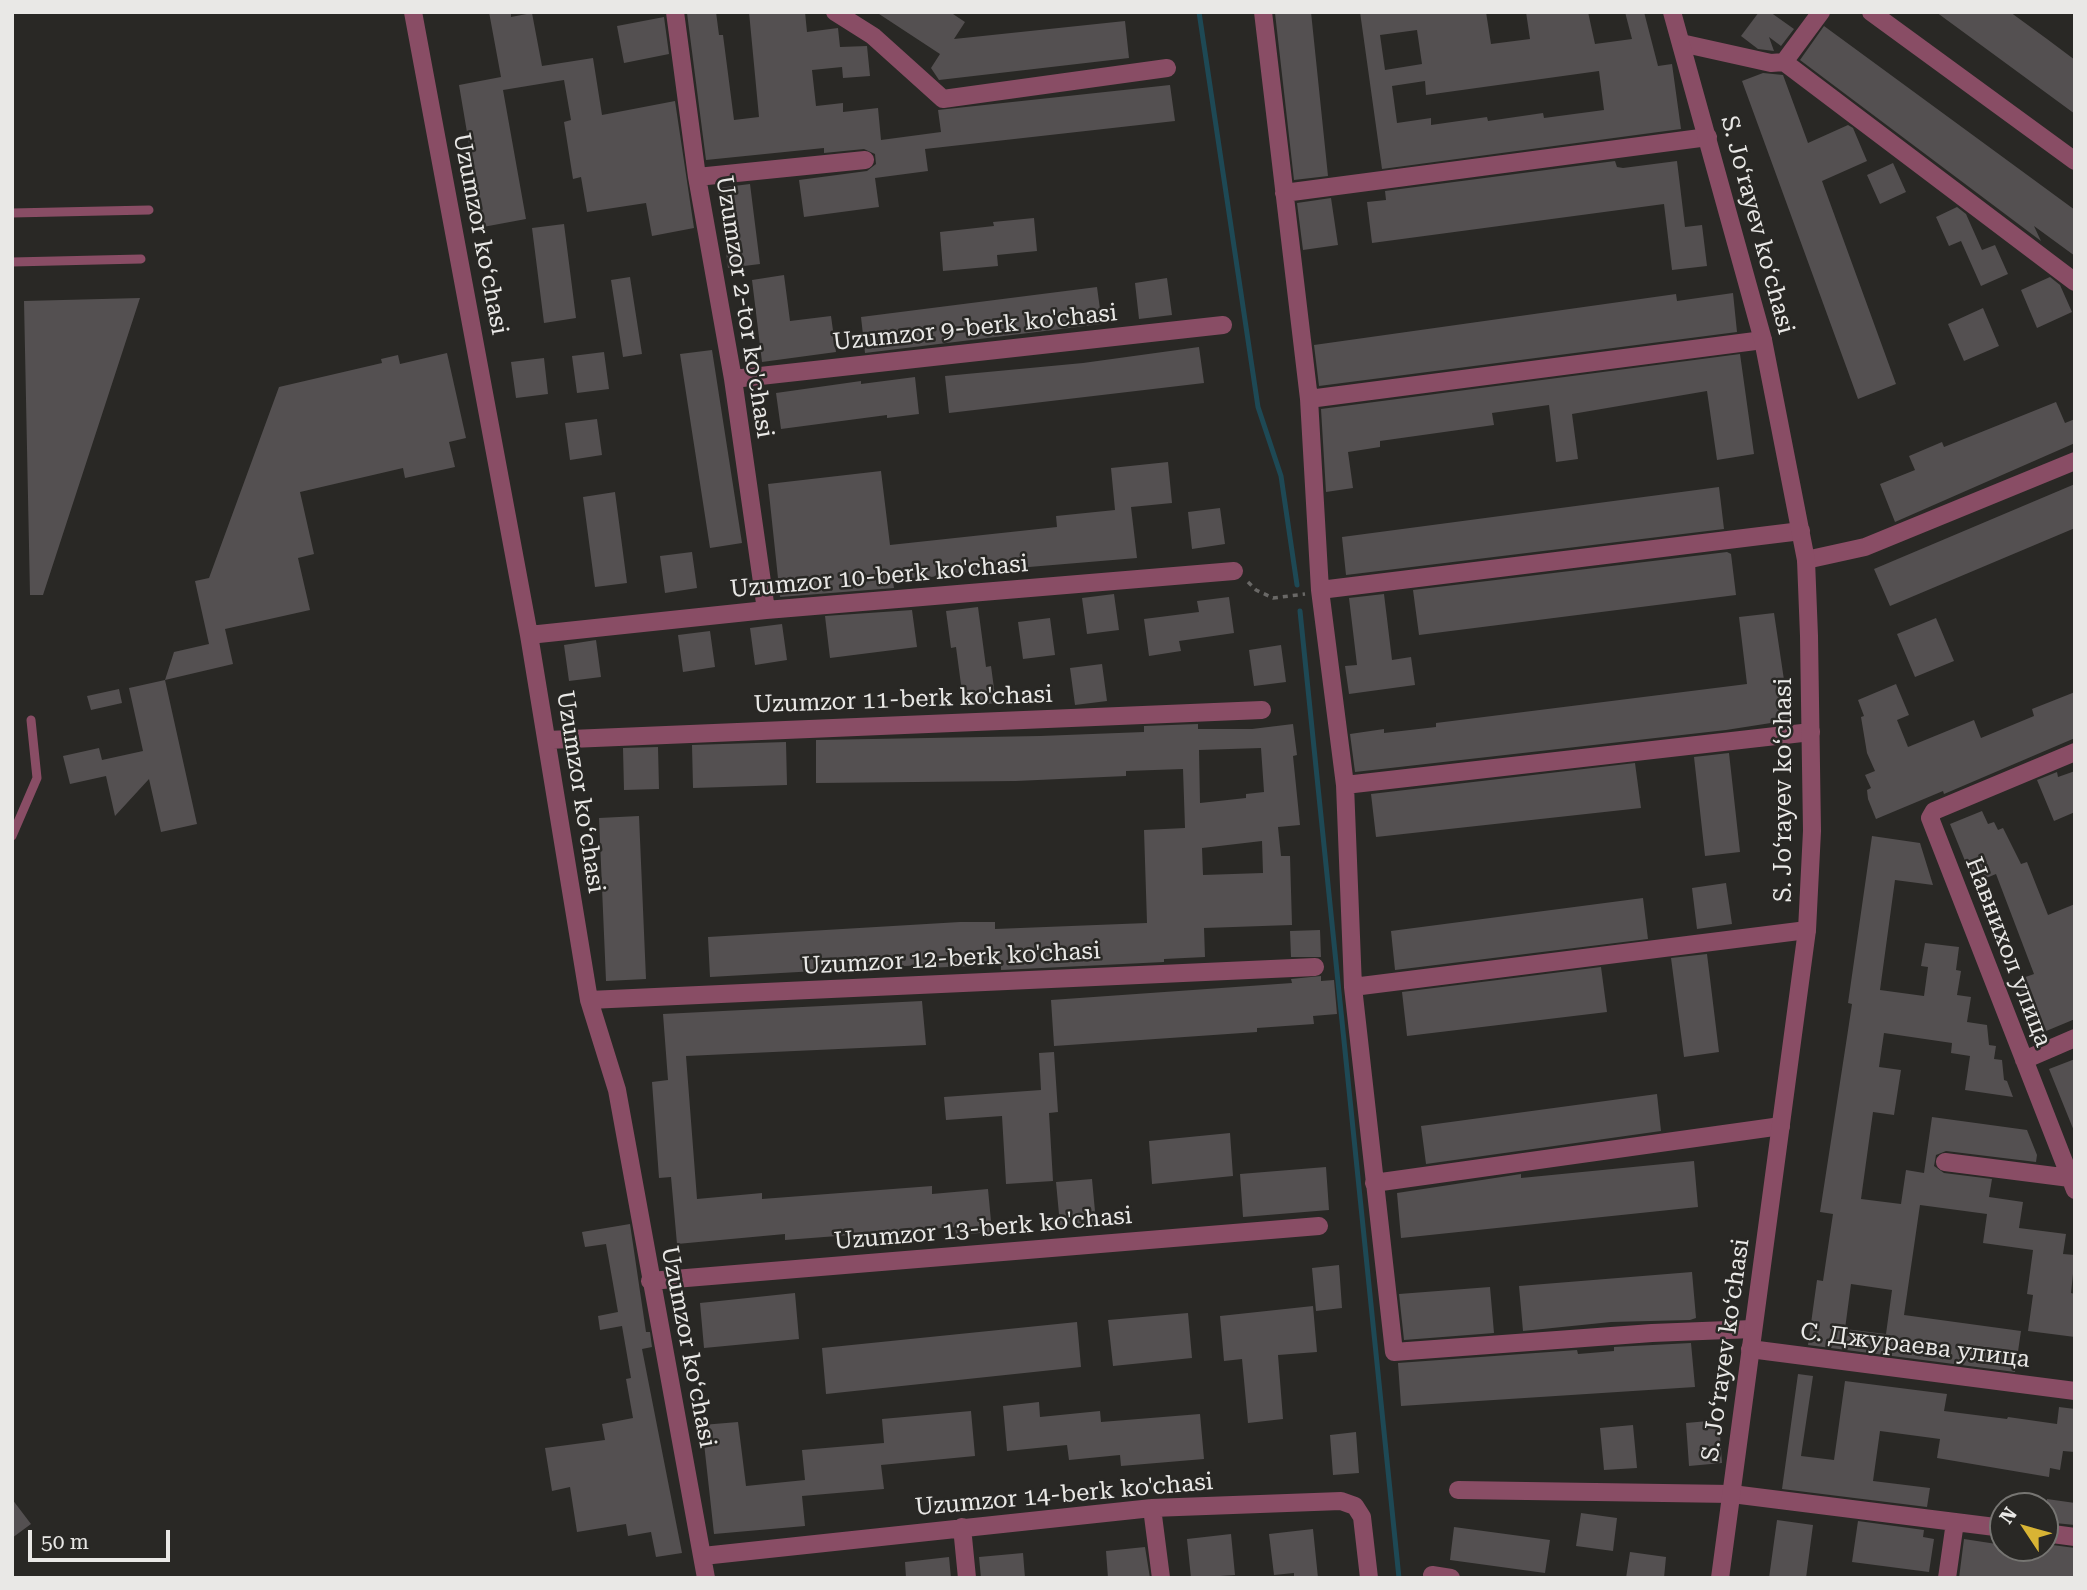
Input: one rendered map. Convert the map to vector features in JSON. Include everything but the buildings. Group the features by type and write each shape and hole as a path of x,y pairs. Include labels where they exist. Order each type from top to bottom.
{"street":[{"name":"Uzumzor koʻchasi","path":"414,12 529,635 589,1000 617,1090 706,1578"},
{"name":"Uzumzor 2-tor ko'chasi","path":"676,12 698,177 733,379 766,610"},
{"path":"835,12 873,36 943,99 1167,68"},
{"path":"1263,12 1309,399 1320,590 1345,785 1353,987 1394,1352 1652,1333 1753,1329"},
{"name":"S. Joʻrayev koʻchasi","path":"1672,12 1763,340 1806,560 1812,831 1807,930 1720,1578"},
{"path":"1784,62 1821,12"},
{"path":"1871,12 2075,161"},
{"path":"1681,43 1771,63 1784,62 2075,282"},
{"path":"1284,193 1708,137"},
{"path":"698,177 866,160"},
{"name":"Uzumzor 9-berk ko'chasi","path":"733,379 1223,325"},
{"path":"1309,399 1763,340"},
{"path":"1806,560 1865,547 2075,461"},
{"path":"1320,590 1801,531"},
{"name":"Uzumzor 10-berk ko'chasi","path":"529,635 766,610 1234,571"},
{"name":"Uzumzor 11-berk ko'chasi","path":"547,740 1262,710"},
{"path":"1345,785 1811,732"},
{"name":"Навнихол улица","path":"2073,1184 1931,822 1934,811 2075,752"},
{"path":"1353,987 1807,930"},
{"name":"Uzumzor 12-berk ko'chasi","path":"589,1000 1315,967"},
{"path":"2024,1060 2075,1038"},
{"path":"1374,1183 1781,1126"},
{"path":"1945,1162 2073,1184"},
{"name":"Uzumzor 13-berk ko'chasi","path":"650,1280 1319,1226"},
{"name":"С. Джураева улица","path":"1750,1349 2075,1391"},
{"path":"1458,1490 1732,1494 1989,1526"},
{"name":"Uzumzor 14-berk ko'chasi","path":"703,1556 1152,1508 1342,1501 1355,1506 1362,1517 1369,1578"},
{"path":"1152,1508 1161,1578"},
{"path":"1947,1578 1955,1522"},
{"path":"962,1527 967,1578"},
{"path":"1432,1575 1451,1578"}],"lane":[{"path":"12,213 149,210"},
{"path":"12,262 141,259"},
{"path":"12,836 37,778 31,720"}],"path":[{"path":"1234,571 1241,574 1256,590 1273,598 1298,596"}],"waterway":[{"path":"1199,12 1258,407 1281,476 1297,585"},
{"path":"1300,611 1399,1578"}]}
